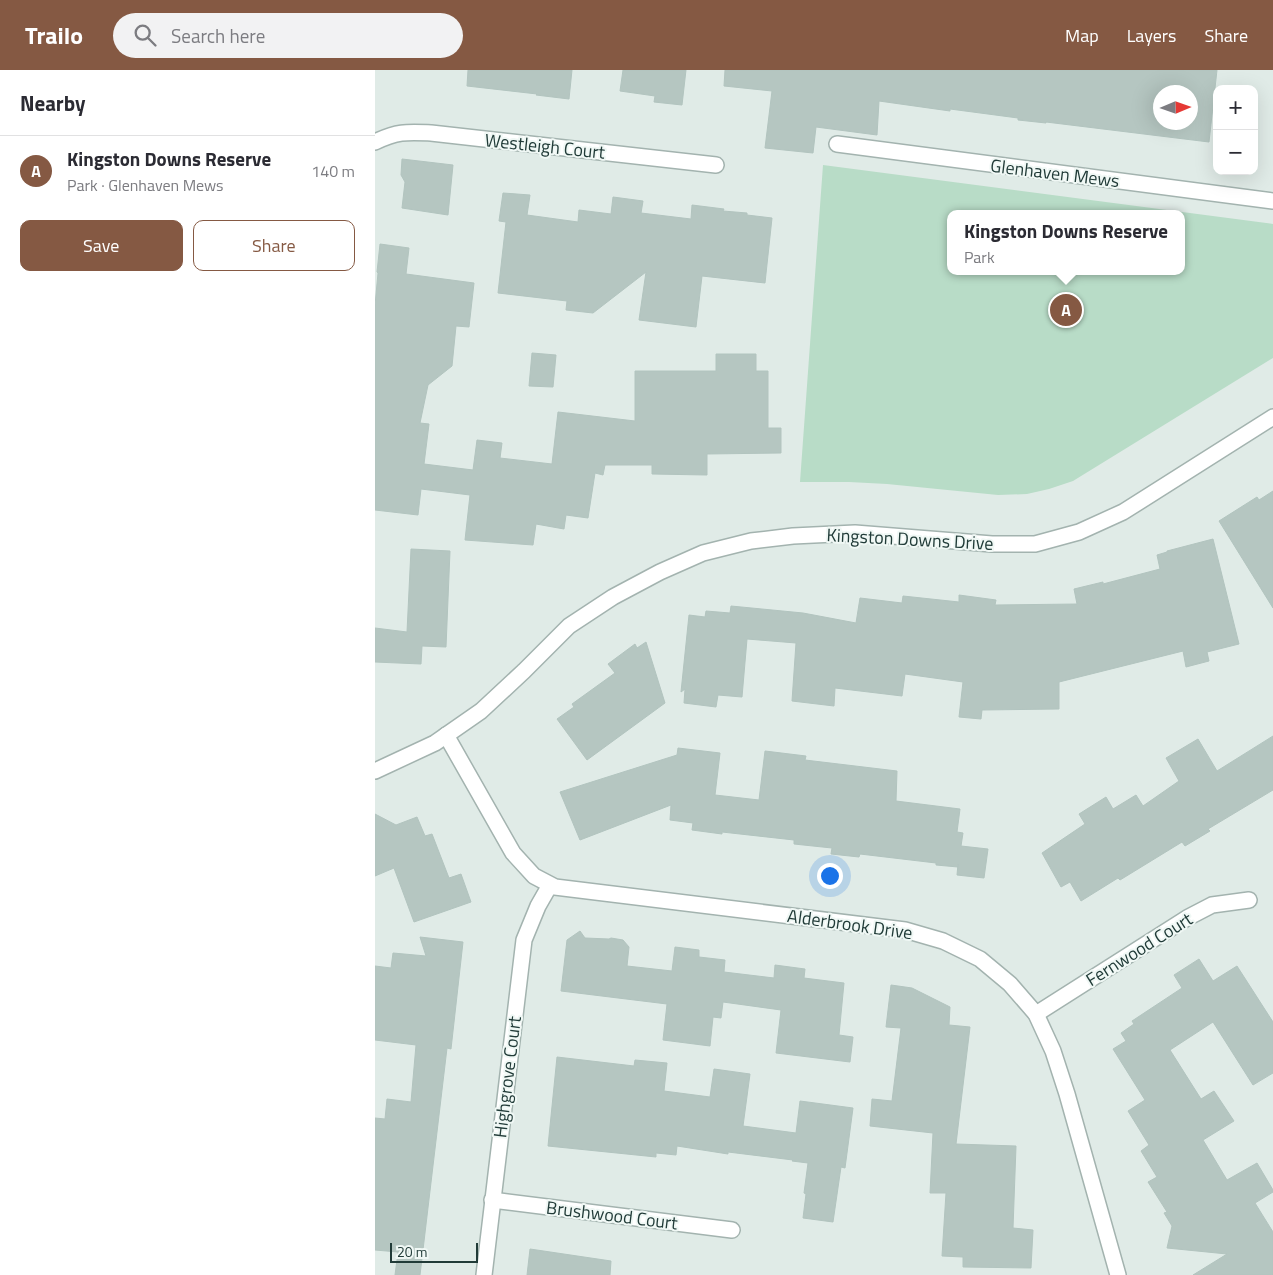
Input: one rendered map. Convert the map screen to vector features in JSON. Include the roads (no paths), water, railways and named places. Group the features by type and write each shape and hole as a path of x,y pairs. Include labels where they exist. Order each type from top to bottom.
{"street":[{"name":"Westleigh Court","path":"375,142 387,136 405,132 431,133 716,165"},
{"name":"Glenhaven Mews","path":"837,144 1273,201"},
{"name":"Kingston Downs Drive","path":"375,771 435,743 481,711 569,626 613,597 703,553 751,541 793,536 855,533 992,544 1035,544 1079,532 1123,512 1273,417"},
{"name":"Alderbrook Drive","path":"446,734 513,852 535,876 550,885 905,930 943,941 980,959 1010,984 1035,1014 1053,1051 1118,1275"},
{"name":"Highgrove Court","path":"484,1275 523,940 538,906 550,885"},
{"name":"Fernwood Court","path":"1035,1014 1187,918 1212,905 1249,900"},
{"name":"Brushwood Court","path":"492,1200 732,1230"}],"place":[{"name":"Kingston Downs Reserve","path":"1066,310"}]}
